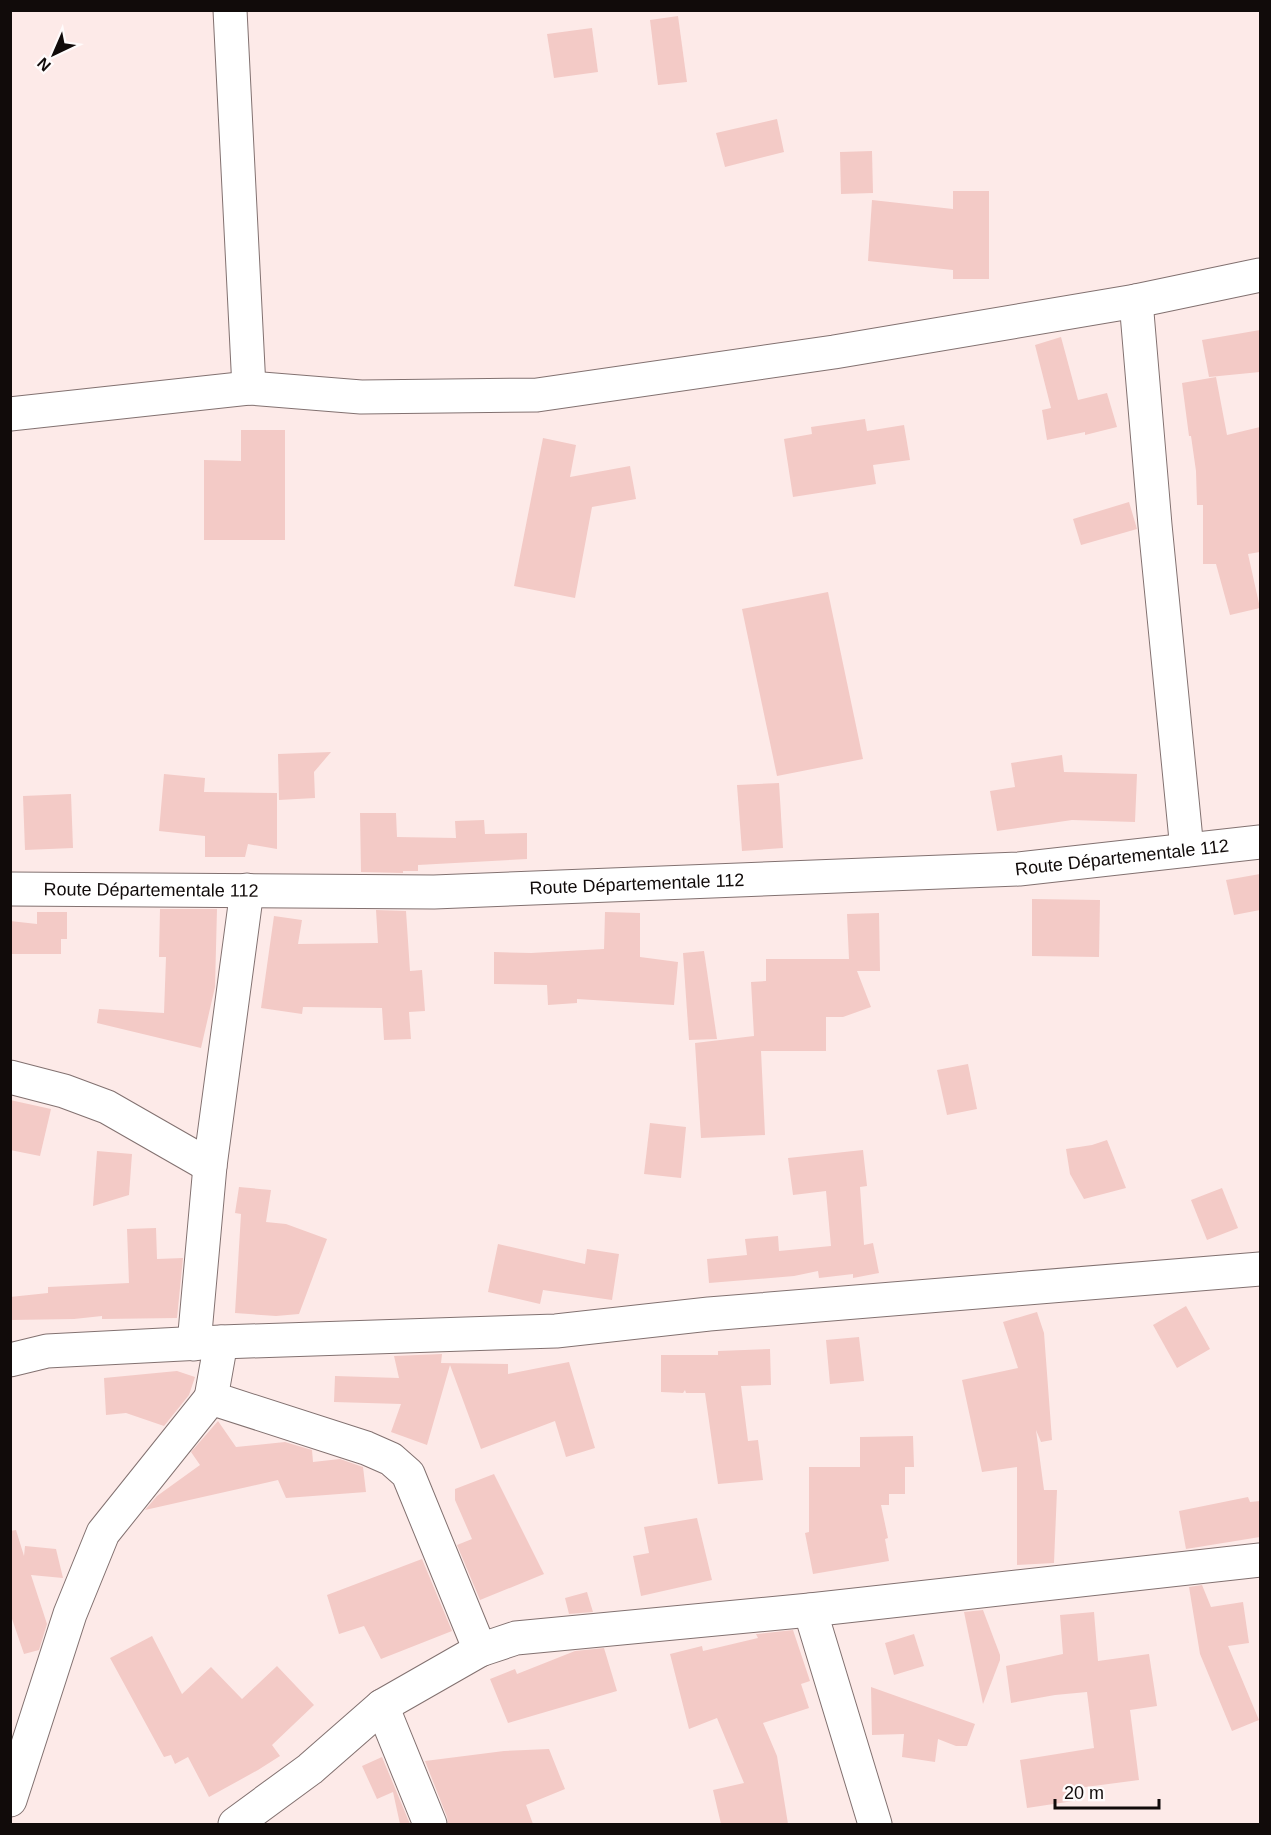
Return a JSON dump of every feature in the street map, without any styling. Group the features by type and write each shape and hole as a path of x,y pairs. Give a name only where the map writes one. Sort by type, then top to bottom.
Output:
{"street":[{"path":"230,10 249,388"},
{"path":"10,414 249,388 361,397 537,395 834,352 1136,301 1260,275"},
{"path":"1136,301 1156,537 1187,850"},
{"name":"Route Départementale 112","path":"10,890 434,892 1008,869 1260,842"},
{"path":"10,1800 66,1624 103,1533 211,1398 208,1343 210,1166 247,890"},
{"path":"10,1077 64,1091 107,1107 210,1166"},
{"path":"10,1360 47,1351 556,1331 720,1313 1260,1269"},
{"path":"211,1398 366,1448 392,1459 408,1474 480,1650"},
{"path":"235,1824 310,1769 382,1706 480,1650 516,1638 810,1610 1260,1560"},
{"path":"810,1610 875,1824"},
{"path":"382,1706 430,1824"}],"building":[{"path":"678,16 687,82 658,85 650,20"},
{"path":"592,28 598,72 554,78 547,34"},
{"path":"777,119 784,152 725,167 716,133"},
{"path":"872,151 873,193 841,194 840,152"},
{"path":"953,191 989,191 989,279 953,279 953,270 868,261 872,200 953,209"},
{"path":"1260,330 1260,372 1209,377 1202,340"},
{"path":"1061,337 1078,400 1107,393 1117,427 1085,435 1085,432 1047,440 1042,410 1051,408 1035,345"},
{"path":"1216,377 1227,435 1260,427 1260,552 1248,554 1260,608 1230,615 1216,564 1203,564 1203,505 1197,505 1196,471 1182,383"},
{"path":"865,419 867,431 904,425 910,460 873,465 876,484 793,497 784,439 812,434 811,427"},
{"path":"241,430 285,430 285,540 204,540 204,460 241,461"},
{"path":"543,438 576,445 570,477 630,466 636,499 592,507 575,598 514,586"},
{"path":"1129,502 1137,529 1081,545 1073,519"},
{"path":"828,592 863,759 777,776 742,609"},
{"path":"331,752 314,772 315,798 279,800 278,754"},
{"path":"1062,755 1064,772 1137,774 1135,822 1072,820 997,831 990,791 1015,787 1011,763"},
{"path":"164,774 205,778 204,792 277,793 277,849 248,844 245,857 205,857 205,836 159,831"},
{"path":"779,783 783,848 742,851 737,785"},
{"path":"71,794 73,848 25,850 23,796"},
{"path":"360,813 396,813 397,837 456,838 455,821 484,820 485,834 527,833 527,859 418,865 418,871 403,871 403,873 361,872"},
{"path":"1260,874 1260,910 1234,915 1226,880"},
{"path":"1032,899 1100,900 1099,957 1032,956"},
{"path":"160,909 217,909 215,987 201,1048 97,1023 99,1009 164,1013 166,957 159,957"},
{"path":"376,910 406,911 410,971 422,970 425,1011 409,1012 411,1039 384,1040 382,1008 303,1007 302,1014 261,1008 274,916 302,920 298,944 378,943"},
{"path":"37,912 67,912 67,939 61,939 61,954 10,954 10,921 37,924"},
{"path":"605,912 640,913 640,957 678,962 674,1005 577,999 577,1003 548,1005 547,985 494,984 494,952 531,953 604,949"},
{"path":"879,913 880,971 857,971 871,1007 843,1017 826,1017 826,1051 761,1051 765,1135 701,1138 695,1043 754,1036 751,982 766,981 766,959 849,959 847,914"},
{"path":"704,951 717,1039 689,1040 683,953"},
{"path":"968,1064 977,1109 947,1115 937,1070"},
{"path":"10,1100 51,1109 40,1156 10,1150"},
{"path":"650,1123 686,1127 681,1178 644,1174"},
{"path":"1107,1140 1126,1188 1084,1199 1070,1174 1066,1149"},
{"path":"863,1150 867,1186 860,1187 864,1245 873,1243 879,1273 853,1278 853,1274 819,1278 818,1271 794,1276 709,1283 707,1259 747,1255 745,1239 778,1236 779,1251 831,1246 826,1191 793,1195 788,1158"},
{"path":"97,1151 132,1154 129,1195 93,1206"},
{"path":"239,1187 271,1190 266,1222 286,1224 327,1239 299,1314 276,1316 235,1313 241,1214 235,1213"},
{"path":"1222,1188 1238,1228 1207,1240 1191,1200"},
{"path":"156,1228 157,1259 183,1258 177,1318 102,1319 102,1316 10,1320 10,1297 48,1293 48,1287 129,1283 127,1229"},
{"path":"498,1244 585,1264 587,1249 619,1254 612,1300 543,1290 540,1304 488,1292"},
{"path":"1186,1306 1210,1349 1177,1368 1153,1325"},
{"path":"1037,1312 1044,1333 1052,1440 1041,1442 1036,1430 1044,1490 1057,1490 1054,1563 1017,1565 1017,1467 982,1472 962,1380 1018,1368 1003,1322"},
{"path":"859,1337 864,1381 830,1384 826,1340"},
{"path":"770,1349 771,1385 741,1386 748,1441 758,1440 763,1480 718,1484 705,1393 686,1393 685,1390 683,1393 661,1392 661,1355 718,1355 718,1351"},
{"path":"442,1354 441,1363 508,1364 508,1374 569,1362 595,1448 566,1457 555,1421 481,1449 450,1365 427,1445 391,1432 401,1404 334,1402 335,1376 399,1378 394,1356"},
{"path":"177,1371 195,1377 189,1395 164,1426 126,1413 106,1415 104,1378"},
{"path":"218,1421 236,1447 285,1442 312,1450 313,1462 340,1459 363,1467 366,1492 286,1498 278,1480 145,1510 157,1496 200,1465 191,1452"},
{"path":"913,1436 914,1467 905,1467 905,1494 889,1494 889,1505 881,1505 888,1538 885,1539 889,1561 813,1574 805,1533 809,1532 809,1467 860,1467 860,1437"},
{"path":"494,1474 544,1574 480,1600 457,1545 472,1539 455,1500 455,1489"},
{"path":"1248,1497 1250,1502 1260,1501 1260,1537 1186,1549 1179,1511"},
{"path":"697,1518 712,1580 641,1596 633,1556 649,1553 644,1527"},
{"path":"16,1530 24,1556 25,1546 56,1549 63,1578 31,1575 47,1624 39,1650 24,1654 10,1613 10,1531"},
{"path":"422,1559 452,1631 381,1659 364,1626 339,1634 327,1595"},
{"path":"1202,1585 1211,1607 1243,1602 1249,1643 1228,1646 1259,1720 1232,1731 1200,1654 1189,1587"},
{"path":"587,1592 593,1612 569,1614 565,1598"},
{"path":"983,1610 1000,1660 983,1704 964,1612"},
{"path":"1094,1612 1098,1661 1149,1654 1157,1706 1130,1710 1139,1780 1078,1788 1080,1800 1027,1808 1020,1760 1094,1748 1087,1692 1011,1703 1006,1666 1063,1654 1060,1615"},
{"path":"793,1630 810,1681 801,1684 809,1708 763,1723 777,1756 788,1824 721,1824 713,1790 744,1783 717,1718 689,1729 670,1654 702,1646 703,1651 758,1638 756,1634"},
{"path":"914,1634 924,1666 894,1675 885,1643"},
{"path":"152,1636 182,1694 211,1667 242,1699 277,1666 314,1705 272,1745 280,1756 209,1797 188,1757 175,1764 171,1755 164,1757 110,1658"},
{"path":"604,1648 617,1691 508,1723 490,1679 515,1669 517,1674 575,1651"},
{"path":"871,1687 975,1724 967,1746 956,1746 938,1739 935,1762 902,1757 904,1734 872,1735"},
{"path":"549,1749 565,1789 526,1805 533,1824 448,1824 425,1761 504,1751"},
{"path":"382,1757 410,1824 400,1824 393,1792 377,1799 362,1766"}]}
